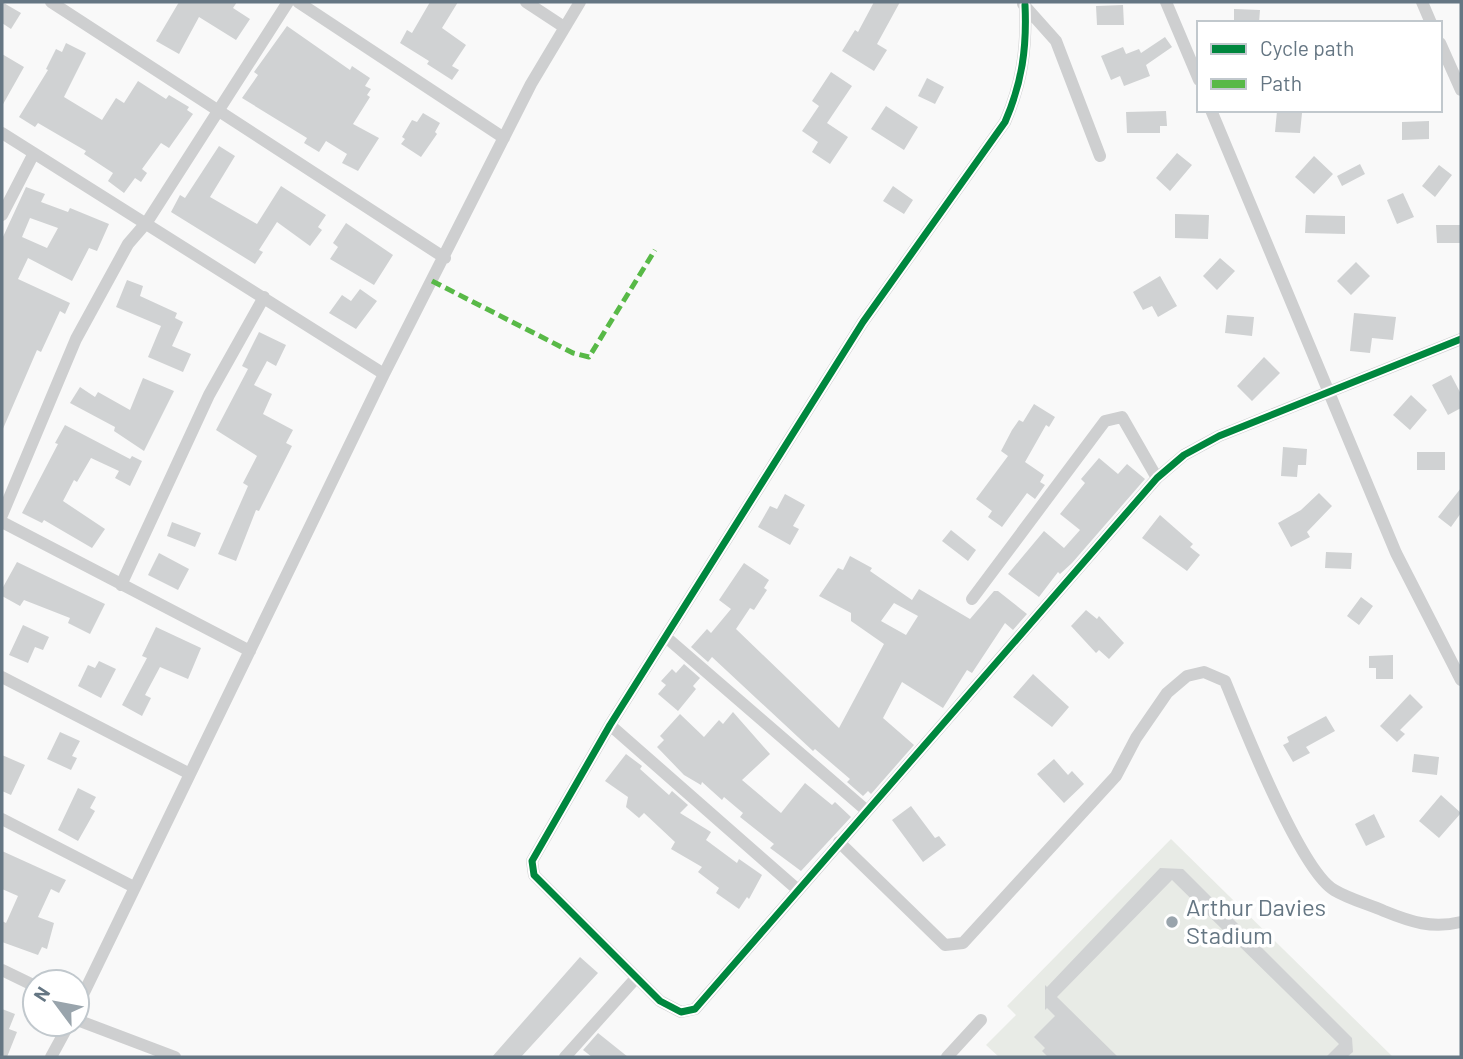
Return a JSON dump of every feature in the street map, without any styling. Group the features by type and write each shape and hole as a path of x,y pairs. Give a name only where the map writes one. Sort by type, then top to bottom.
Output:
{"street":[{"path":"51,2 444,258"},
{"path":"2,515 76,339 128,244 147,222 288,2"},
{"path":"298,2 504,138"},
{"path":"526,2 564,27"},
{"path":"91,977 384,374 504,138 580,2"},
{"path":"1166,2 1197,75"},
{"path":"1422,2 1430,21"},
{"path":"1026,3 1056,41 1100,156"},
{"path":"1026,3 1027,42 1023,72 1018,94 1005,122 982,159 881,293 780,451 539,844 532,868 534,875 636,978 672,1010 689,1012 1157,478 1200,444 1461,339"},
{"path":"1442,47 1461,90"},
{"path":"1212,112 1396,553 1461,680"},
{"path":"2,133 384,374"},
{"path":"2,215 34,153"},
{"path":"121,585 209,396 264,297"},
{"path":"972,598 1105,421 1122,417 1157,478"},
{"path":"2,522 250,651"},
{"path":"667,638 867,811"},
{"path":"839,842 945,945 963,943 1116,776 1136,738 1167,693 1187,677 1205,672 1225,681 1258,760 1293,832 1333,890 1410,922 1442,927 1461,922"},
{"path":"2,677 190,774"},
{"path":"610,725 798,890"},
{"path":"2,819 134,887"},
{"path":"2,970 21,979"},
{"path":"565,1057 636,978"},
{"path":"947,1057 981,1020"},
{"path":"91,1025 175,1057"},
{"path":"51,1057 61,1038"}],"shaded area":[{"name":"Arthur Davies Stadium","path":"1171,839 1393,1057 999,1057 986,1045 1016,1015 1007,1006"}],"building":[{"path":"2,2 21,13 11,29 2,23"},
{"path":"179,2 237,2 233,8 250,19 236,40 199,17 179,54 156,41"},
{"path":"430,2 458,2 442,28 466,45 452,66 459,70 452,80 427,64 429,61 400,43 407,30 412,33"},
{"path":"874,2 900,2 877,44 887,50 874,71 842,51 855,30 858,32"},
{"path":"1123,5 1124,25 1097,25 1096,6"},
{"path":"1234,9 1260,10 1259,21 1234,21"},
{"path":"287,26 350,70 352,66 370,78 365,86 371,89 367,95 370,97 353,124 379,138 358,171 342,163 347,154 326,141 319,152 304,143 307,138 242,98 258,75 254,72"},
{"path":"1165,37 1172,47 1146,65 1150,76 1124,86 1120,76 1111,80 1101,56 1123,47 1126,54 1139,49 1141,53"},
{"path":"66,43 86,53 64,97 102,120 116,98 124,103 138,81 166,99 169,95 189,107 187,110 193,114 169,148 161,143 142,169 147,173 141,182 135,178 124,193 108,181 113,173 84,154 86,151 38,123 35,127 19,117 48,70 46,69 56,49 62,52"},
{"path":"2,54 24,67 2,106"},
{"path":"831,72 852,86 827,123 848,137 830,164 812,152 818,142 802,131 819,106 812,101"},
{"path":"927,78 944,87 935,104 918,96"},
{"path":"886,106 918,127 904,150 871,129"},
{"path":"1166,111 1167,126 1160,126 1160,133 1127,133 1126,112"},
{"path":"1277,112 1302,113 1300,133 1275,132"},
{"path":"423,113 440,123 435,132 437,134 421,157 401,144 412,120 417,122"},
{"path":"1429,121 1429,139 1402,140 1402,122"},
{"path":"219,146 235,156 210,197 257,224 281,186 326,215 318,227 322,230 310,246 277,222 259,250 263,252 255,264 171,212 180,195 185,198"},
{"path":"1177,153 1192,165 1170,191 1156,178"},
{"path":"1314,156 1333,174 1314,194 1295,177"},
{"path":"1360,164 1365,174 1342,186 1337,176"},
{"path":"1439,165 1452,175 1435,197 1422,186"},
{"path":"893,186 913,200 904,214 883,201"},
{"path":"26,187 45,194 41,202 68,212 70,208 109,224 97,251 89,248 72,281 28,258 18,279 70,303 65,314 60,311 41,352 37,350 2,431 2,239","holes":["30,218 58,228 47,248 22,237"]},
{"path":"1403,193 1414,217 1397,224 1387,200"},
{"path":"1175,214 1209,215 1208,239 1175,238"},
{"path":"1306,215 1345,216 1345,234 1305,233"},
{"path":"346,223 393,255 374,285 330,259 338,247 333,243"},
{"path":"1436,225 1461,225 1461,243 1437,243"},
{"path":"1220,258 1235,271 1217,290 1203,276"},
{"path":"1356,262 1370,276 1351,295 1337,281"},
{"path":"1160,276 1177,306 1158,317 1152,306 1143,310 1133,292"},
{"path":"127,280 143,286 140,296 177,313 175,318 183,322 172,346 191,354 183,372 148,357 161,326 116,307"},
{"path":"360,289 377,301 356,329 329,313 342,295 351,301"},
{"path":"1354,313 1396,317 1393,340 1372,338 1370,353 1350,351"},
{"path":"1227,315 1254,317 1252,336 1225,333"},
{"path":"259,332 286,345 276,366 267,361 254,385 272,394 263,414 293,430 286,443 292,446 259,511 256,510 236,561 218,554 248,486 243,483 257,456 216,430 248,369 242,366"},
{"path":"1264,357 1280,373 1252,401 1237,386"},
{"path":"1451,375 1461,394 1461,408 1448,415 1432,385"},
{"path":"143,378 174,391 144,451 114,431 115,427 70,403 80,387 95,397 98,392 130,410"},
{"path":"1411,395 1427,410 1410,430 1393,415"},
{"path":"1034,404 1055,417 1049,427 1046,425 1025,462 1044,475 1040,482 1045,485 1035,499 1027,493 1002,527 988,517 992,511 976,499 1008,456 1001,451 1012,430 1019,420 1023,422"},
{"path":"65,425 130,459 132,456 142,461 130,486 115,478 119,471 91,458 77,482 74,480 63,501 105,529 92,548 44,520 42,523 22,513"},
{"path":"1283,447 1307,449 1306,465 1298,465 1297,477 1281,476"},
{"path":"1417,452 1445,452 1445,470 1417,470"},
{"path":"1099,458 1118,474 1127,464 1145,479 1072,563 1060,574 1058,572 1039,597 1008,574 1044,531 1064,548 1080,530 1060,514 1085,483 1081,479"},
{"path":"1461,488 1461,513 1451,527 1438,517"},
{"path":"1319,493 1332,506 1307,532 1310,537 1291,547 1278,523 1301,510"},
{"path":"785,494 805,505 793,526 799,529 790,545 758,527 770,506 777,509"},
{"path":"1160,515 1193,544 1190,547 1200,555 1187,571 1142,538"},
{"path":"172,522 201,533 195,547 167,536"},
{"path":"951,530 976,550 968,561 942,541"},
{"path":"1326,552 1352,553 1351,569 1325,568"},
{"path":"159,553 189,569 178,590 148,575"},
{"path":"850,556 872,568 870,571 912,600 919,589 970,619 994,591 998,591 1027,614 1013,630 1005,623 972,673 967,670 943,708 902,682 883,718 914,745 871,794 868,791 863,796 847,782 850,779 815,749 813,751 712,657 708,662 691,647 707,629 711,633 731,609 719,600 744,563 769,580 764,588 767,590 754,610 750,608 736,629 839,728 884,644 851,621 851,613 819,596 838,568 843,570","holes":["894,603 918,616 906,635 881,621"]},
{"path":"17,562 105,604 90,634 68,623 70,618 24,600 20,606 2,596 2,589"},
{"path":"1361,597 1373,606 1359,625 1347,616"},
{"path":"1086,610 1097,619 1099,616 1124,643 1109,659 1099,650 1096,653 1071,626"},
{"path":"23,625 49,637 43,650 35,647 28,663 9,655"},
{"path":"156,627 201,648 188,679 160,667 145,695 151,698 142,716 122,705 147,658 142,656"},
{"path":"1393,655 1393,679 1376,679 1376,668 1369,668 1369,656"},
{"path":"99,661 116,669 101,698 78,686 88,665 95,668"},
{"path":"684,664 700,678 693,686 696,689 678,711 658,694 666,685 661,681 672,669 676,673"},
{"path":"1033,674 1069,707 1052,727 1013,697"},
{"path":"1410,694 1423,707 1400,730 1405,734 1397,742 1380,726"},
{"path":"733,712 770,754 742,780 781,813 805,783 832,805 835,802 851,817 801,871 770,848 774,844 740,817 743,813 724,797 722,800 702,782 701,785 684,775 657,747 664,740 660,736 680,714 704,737 719,720 723,724"},
{"path":"1326,716 1335,731 1306,747 1310,753 1293,762 1283,745 1289,742 1287,737"},
{"path":"60,732 80,741 72,756 77,758 71,770 47,759"},
{"path":"626,754 642,766 640,769 669,795 672,791 688,805 680,813 711,832 706,840 737,863 739,859 762,875 749,899 747,897 739,909 716,893 719,888 698,872 702,867 671,849 675,842 644,813 639,818 626,807 628,797 605,781"},
{"path":"1414,754 1439,757 1437,775 1412,772"},
{"path":"2,755 25,765 11,795 2,791"},
{"path":"1054,759 1068,775 1072,771 1084,784 1064,803 1037,774"},
{"path":"78,788 96,797 90,808 95,811 78,841 58,830"},
{"path":"1441,795 1461,813 1439,838 1419,821"},
{"path":"911,806 935,838 939,836 946,845 923,862 892,820"},
{"path":"1374,814 1385,837 1366,846 1355,824"},
{"path":"2,851 66,880 59,893 51,889 38,917 54,923 47,949 42,947 38,955 2,942 2,921 6,923 18,896 2,889"},
{"path":"1160,868 1183,869 1352,1038 1353,1052 1347,1057 1326,1057 1339,1044 1172,880 1057,997 1118,1057 1048,1057 1042,1051 1045,1048 1034,1037 1055,1016 1047,1008 1045,1010 1045,985 1047,987"},
{"path":"580,957 598,973 521,1057 492,1057"},
{"path":"2,1009 15,1014 9,1029 17,1032 7,1057 2,1057"},
{"path":"598,1033 628,1057 592,1057 583,1050"}],"marked path":[{"path":"432,281 573,353 589,357 655,250"}],"cycle path":[{"path":"1025,5 1022,65 1016,93 1005,122 863,322 610,725 532,861 534,875 660,1001 681,1012 695,1009 1157,478 1184,455 1219,436 1461,339"}],"place":[{"name":"Arthur Davies Stadium","path":"1172,922"}]}
